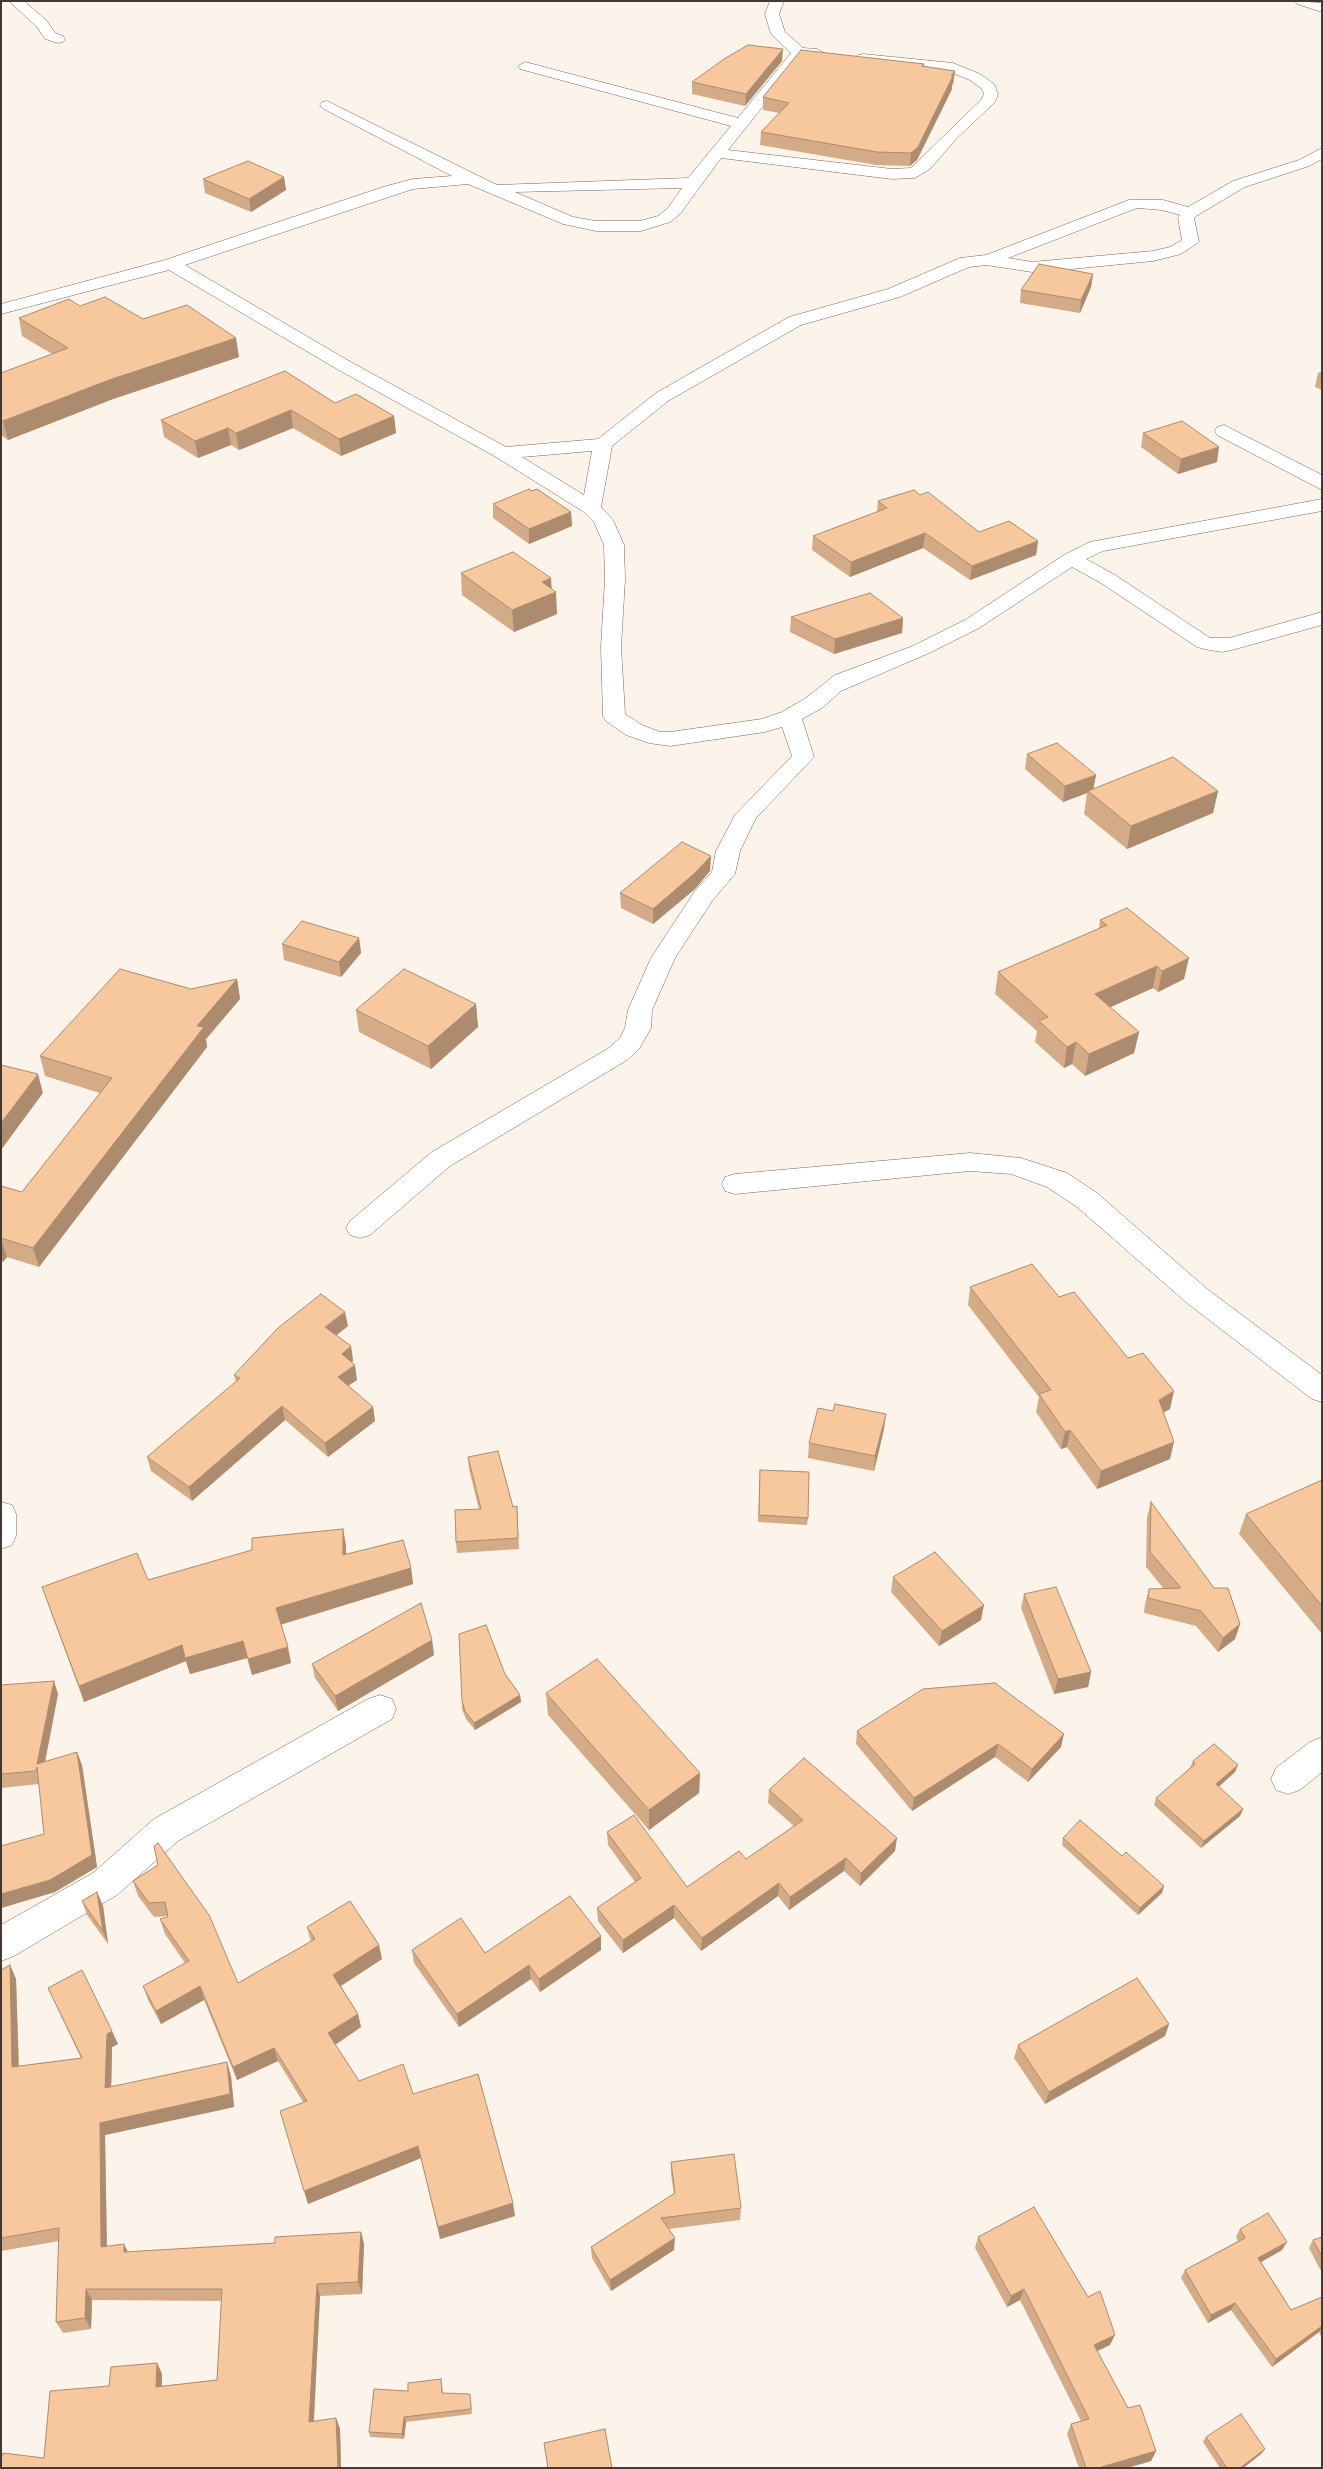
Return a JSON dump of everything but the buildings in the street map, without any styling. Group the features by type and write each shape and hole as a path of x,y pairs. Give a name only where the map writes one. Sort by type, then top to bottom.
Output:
{"street":[{"path":"16,1 42,24 50,36 58,39"},
{"path":"777,1 772,14 778,34 799,52 829,54"},
{"path":"1302,1 1322,8"},
{"path":"327,106 470,179 569,221 596,226 653,224 664,219 674,211 693,183 799,52"},
{"path":"718,153 892,174 916,173 925,166 952,135 988,102 991,94 989,87 974,77 948,66 847,56"},
{"path":"525,66 742,124"},
{"path":"503,453 603,444 662,397 795,321 894,293 966,262 986,260 1032,267 1154,256 1175,251 1190,242 1186,218 1190,213 1239,184 1265,174 1304,163 1322,153"},
{"path":"1,309 171,264 389,190 413,184 470,179"},
{"path":"492,188 693,183"},
{"path":"986,260 1135,203 1163,205 1190,213"},
{"path":"171,264 343,365 503,453 591,508 603,520 614,546 615,579 611,647 614,716 646,736 670,739 765,725 790,717 814,703 833,686 843,680 904,656 972,624 1070,559 1107,543 1191,530 1322,505"},
{"path":"1224,431 1322,484"},
{"path":"591,508 603,444"},
{"path":"1070,559 1108,579 1204,643 1222,646 1232,644 1322,618"},
{"path":"360,1228 441,1159 618,1054 630,1043 638,1028 640,1010 663,958 703,896 723,874 728,850 746,815 803,757 790,717"},
{"path":"735,1184 970,1162 1012,1165 1048,1177 1072,1188 1197,1296 1322,1391"},
{"path":"1,1514 1,1536"},
{"path":"1,1944 105,1884 166,1830 380,1708"},
{"path":"1288,1779 1322,1752"}]}
